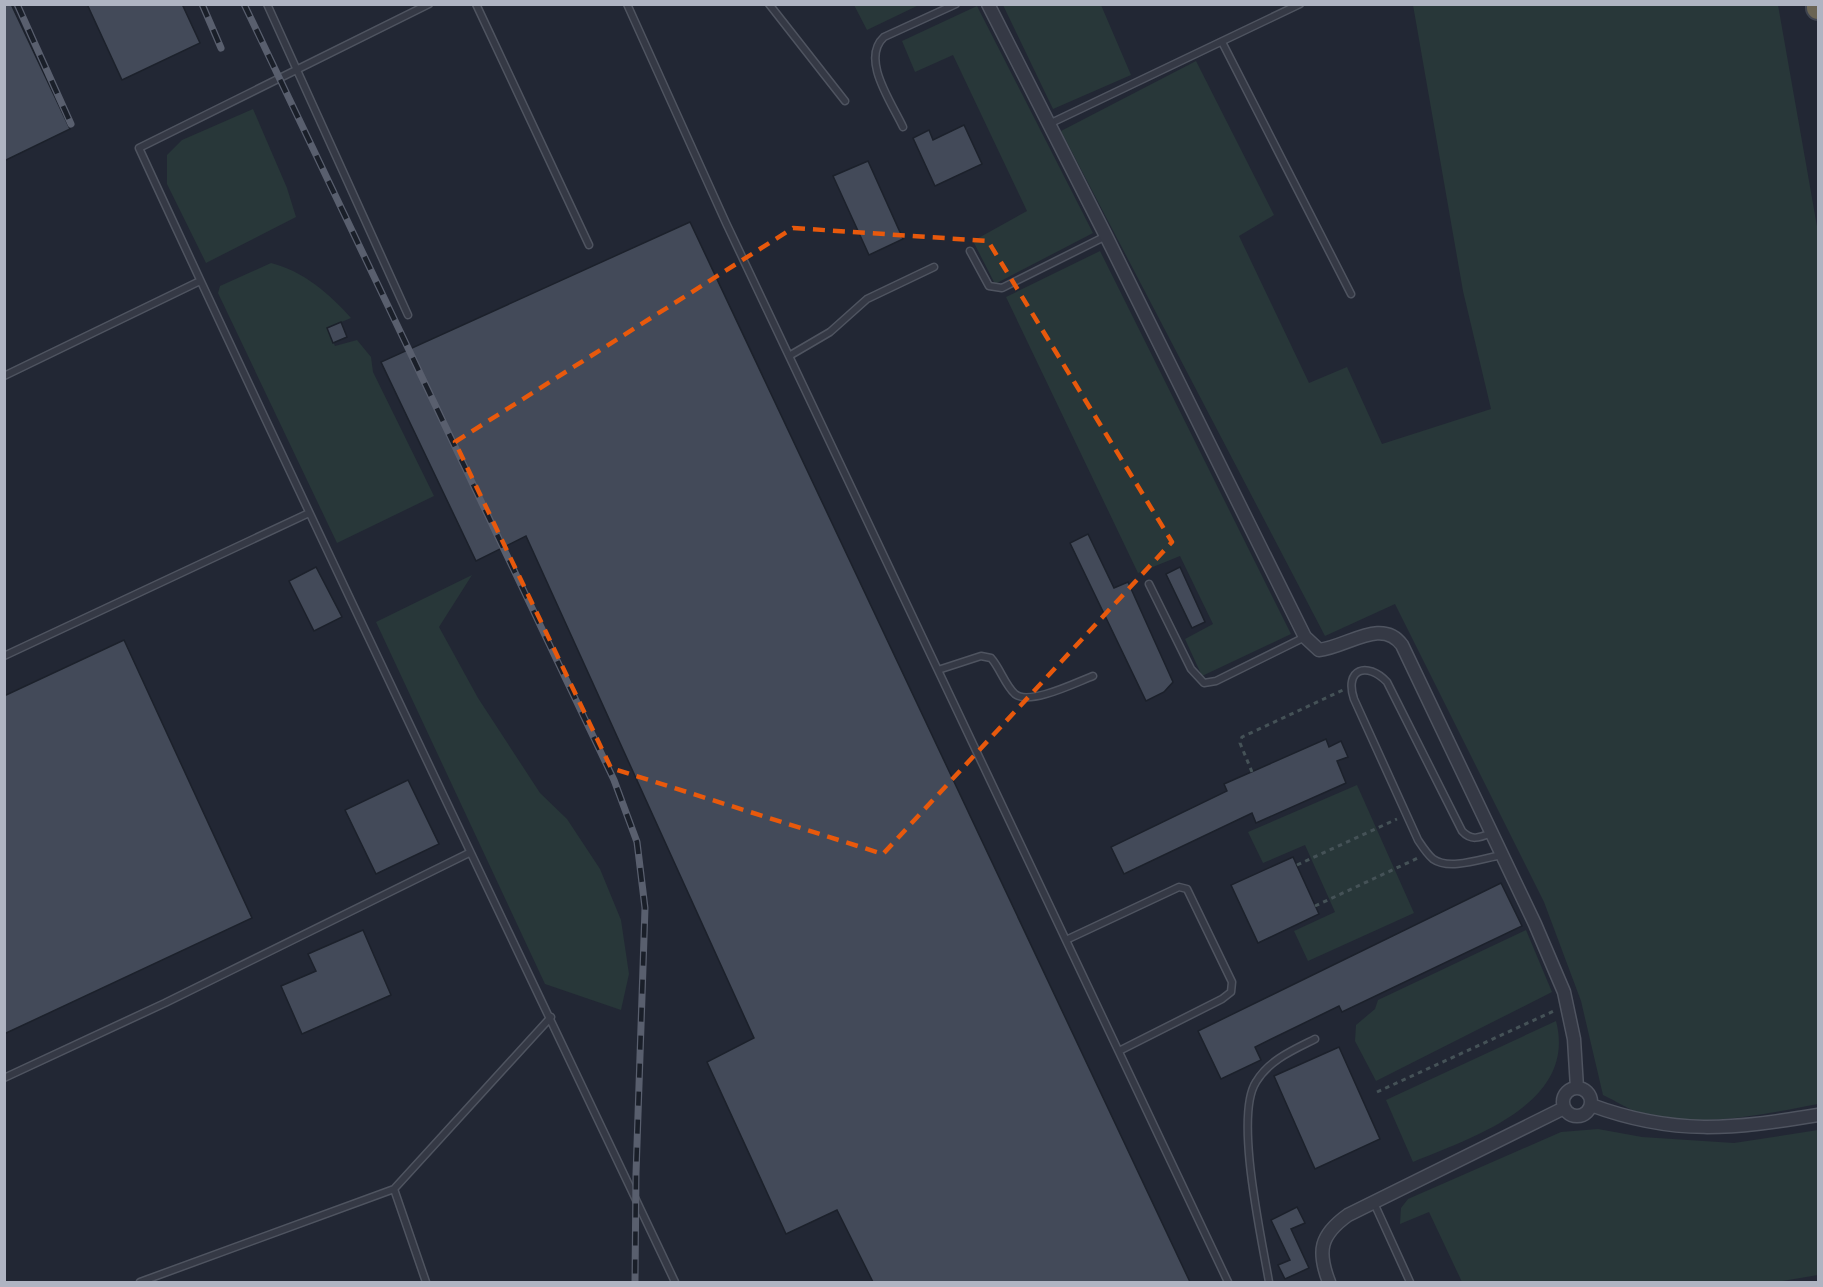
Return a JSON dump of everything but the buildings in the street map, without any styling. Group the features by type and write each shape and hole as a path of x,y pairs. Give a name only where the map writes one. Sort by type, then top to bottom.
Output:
{"street":[{"path":"988,4 1305,637 1319,650 1372,634 1388,632 1396,636 1535,924 1568,1005 1574,1039 1577,1088"},
{"path":"1577,1088 1588,1093 1591,1105 1588,1111 1578,1116 1567,1113 1563,1097 1566,1092 1577,1088"},
{"path":"1591,1105 1644,1123 1679,1127 1749,1126 1818,1116"},
{"path":"1329,1282 1322,1253 1324,1240 1334,1226 1374,1203 1564,1108"}],"lane":[{"path":"267,4 408,315"},
{"path":"429,4 139,148 469,853 551,1017 675,1282"},
{"path":"476,4 589,245"},
{"path":"627,4 789,356 1228,1282"},
{"path":"769,4 845,101"},
{"path":"903,127 876,67 874,54 878,42 884,37 956,4"},
{"path":"1049,124 1300,4"},
{"path":"1222,42 1351,294"},
{"path":"970,251 989,286 1002,288 1106,236"},
{"path":"789,356 830,332 867,299 934,267"},
{"path":"4,376 200,281"},
{"path":"4,656 309,513"},
{"path":"1149,584 1191,669 1204,683 1216,681 1305,637"},
{"path":"938,670 981,656 991,658 1014,693 1021,697 1038,697 1093,676"},
{"path":"1492,833 1477,838 1467,837 1462,831 1387,682 1378,673 1361,670 1353,676 1350,688 1406,814 1428,854 1434,860 1446,863 1502,855"},
{"path":"4,1077 165,1003 469,853"},
{"path":"1066,940 1179,887 1187,889 1232,982 1231,992 1222,999 1119,1052"},
{"path":"140,1282 394,1189 551,1017"},
{"path":"1269,1282 1250,1155 1250,1094 1261,1073 1270,1064 1315,1039"},
{"path":"394,1189 426,1282"},
{"path":"1374,1203 1410,1282"}],"path":[{"path":"1252,772 1240,743 1242,737 1350,688"},
{"path":"1297,865 1406,814"},
{"path":"1315,906 1428,854"},
{"path":"1377,1092 1568,1005"}],"highlighted area":[{"path":"793,228 988,241 1172,542 883,854 611,768 455,442"}],"shaded area":[{"path":"854,5 919,5 867,30"},
{"path":"1003,5 1101,5 1131,75 1053,109"},
{"path":"1413,5 1778,5 1818,232 1818,1104 1732,1118 1687,1120 1645,1115 1603,1095 1581,1001 1544,902 1395,604 1325,636 1061,131 1196,61 1274,215 1239,236 1309,383 1347,367 1382,444 1491,409 1463,291"},
{"path":"977,6 1093,233 995,284 973,241 1027,211 953,55 915,72 902,41"},
{"path":"253,109 287,188 296,217 206,263 167,184 167,155 182,140"},
{"path":"1100,251 1291,634 1202,676 1185,639 1213,624 1180,556 1138,573 1006,297"},
{"path":"271,263 315,284 351,318 327,328 335,346 357,340 371,357 373,372 434,496 337,543 218,293 220,286"},
{"path":"472,575 439,627 478,698 540,793 567,819 600,869 621,920 629,974 621,1010 545,984 376,622"},
{"path":"1357,785 1414,913 1308,961 1294,931 1335,912 1305,845 1263,863 1248,832"},
{"path":"1526,930 1552,992 1376,1081 1355,1041 1356,1025 1375,1009 1378,1000"},
{"path":"1556,1021 1559,1050 1551,1075 1536,1096 1514,1114 1490,1129 1413,1162 1386,1100"},
{"path":"1598,1129 1642,1137 1734,1143 1818,1130 1818,1275 1776,1282 1462,1282 1429,1212 1400,1224 1401,1208 1408,1199 1561,1132"}],"railway":[{"path":"17,4 71,124"},
{"path":"202,4 221,48"},
{"path":"244,4 614,780 637,842 645,908 636,1174 635,1282"}]}
